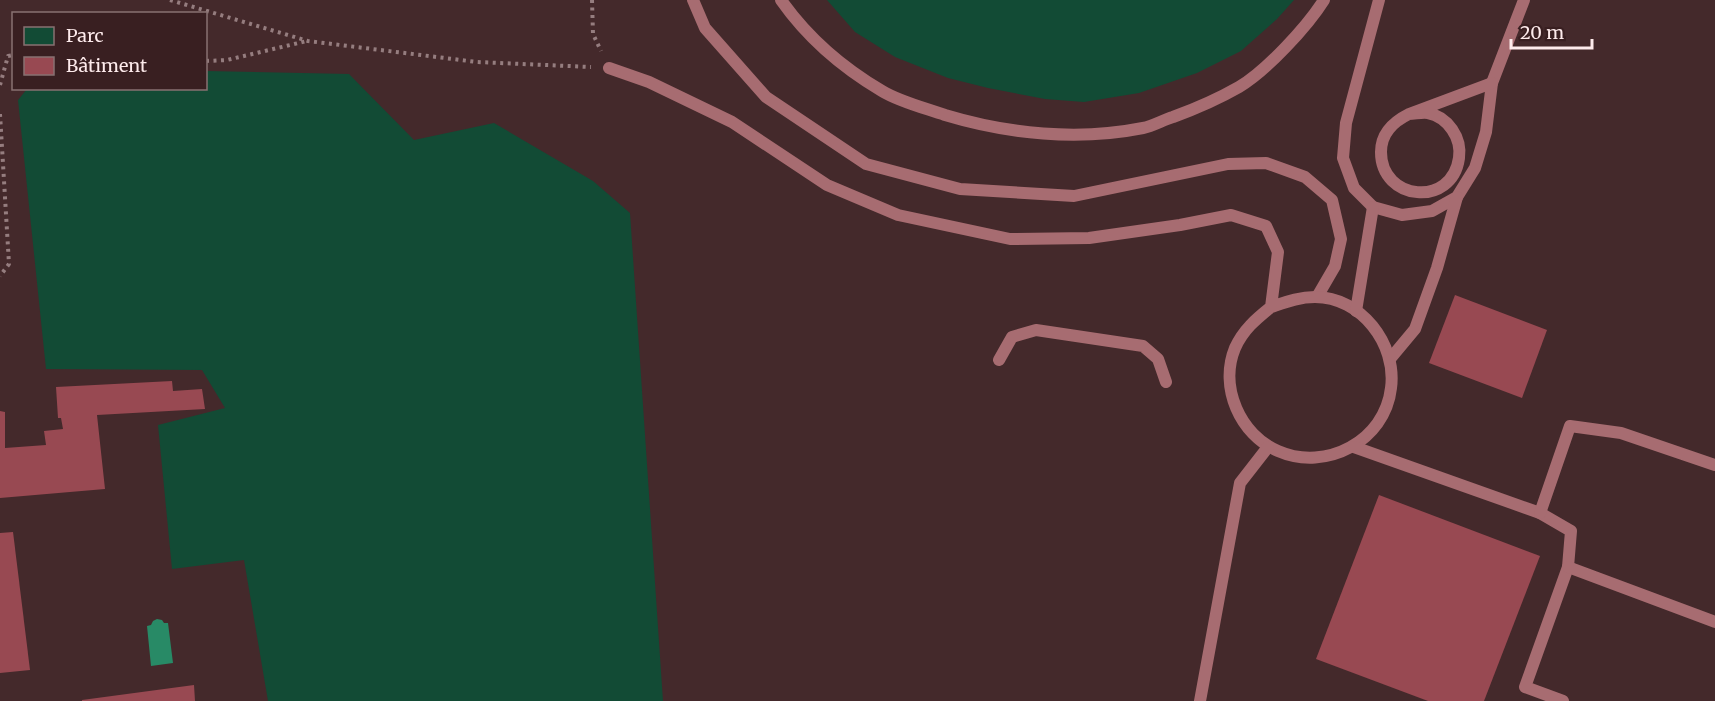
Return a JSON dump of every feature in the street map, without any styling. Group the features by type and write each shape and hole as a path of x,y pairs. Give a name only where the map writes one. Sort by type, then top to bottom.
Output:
{"lane":[{"path":"693,0 705,28 766,97 866,164 960,189 1074,196 1228,164 1266,163 1305,177 1332,200 1341,239 1335,266 1317,297"},
{"path":"782,0 799,24 838,60 883,92 976,124 1030,133 1080,135 1144,128 1189,111 1240,87 1280,54 1317,12 1324,0"},
{"path":"1379,0 1347,123 1343,158 1353,188 1373,207 1402,215 1432,211 1457,197"},
{"path":"1390,360 1415,329 1437,268 1457,197 1475,168 1483,141 1492,82 1524,0"},
{"path":"609,68 649,82 732,122 827,185 898,215 1010,239 1089,238 1231,215 1266,226 1278,252 1271,307"},
{"path":"1409,114 1426,113 1440,117 1457,137 1461,151 1458,166 1452,178 1440,188 1427,192 1406,190 1389,178 1381,163 1381,143 1387,130 1396,120 1409,114 1492,82"},
{"path":"1356,310 1373,207"},
{"path":"1317,297 1338,301 1356,310 1372,324 1383,341 1390,360 1392,387 1385,410 1372,431 1354,447 1334,456 1311,459 1289,456 1268,447 1247,428 1234,404 1230,376 1235,349 1249,325 1271,307 1293,299 1317,297"},
{"path":"999,360 1012,337 1036,330 1143,346 1158,359 1166,382"},
{"path":"1540,513 1570,426 1621,433 1715,465"},
{"path":"1200,701 1240,483 1268,447"},
{"path":"1354,447 1540,513 1571,531 1568,567 1525,687 1563,701"},
{"path":"1568,567 1715,622"}],"path":[{"path":"170,0 308,41 477,62 609,68 593,34 592,0"},
{"path":"207,61 228,60 308,41"},
{"path":"0,85 8,56 12,55"},
{"path":"0,114 9,264 0,276"}],"green space":[{"path":"827,0 1294,0 1277,19 1241,51 1197,73 1139,93 1084,102 1045,99 988,88 948,78 895,57 855,32"},
{"path":"207,71 349,74 414,140 494,123 593,181 630,213 663,701 268,701 244,560 172,569 158,425 225,408 202,370 46,369 18,100 26,90 207,90"}],"shaded area":[{"path":"157,619 168,623 173,663 151,666 147,626"}],"building":[{"path":"1455,295 1547,330 1522,398 1429,363"},
{"path":"172,381 173,391 202,389 205,409 97,415 105,489 0,498 0,411 5,412 5,448 46,445 44,431 63,429 61,418 58,418 56,387"},
{"path":"1379,495 1540,556 1484,701 1428,701 1316,659"},
{"path":"13,532 30,670 0,673 0,533"},
{"path":"194,685 195,701 82,701 82,700"}]}
